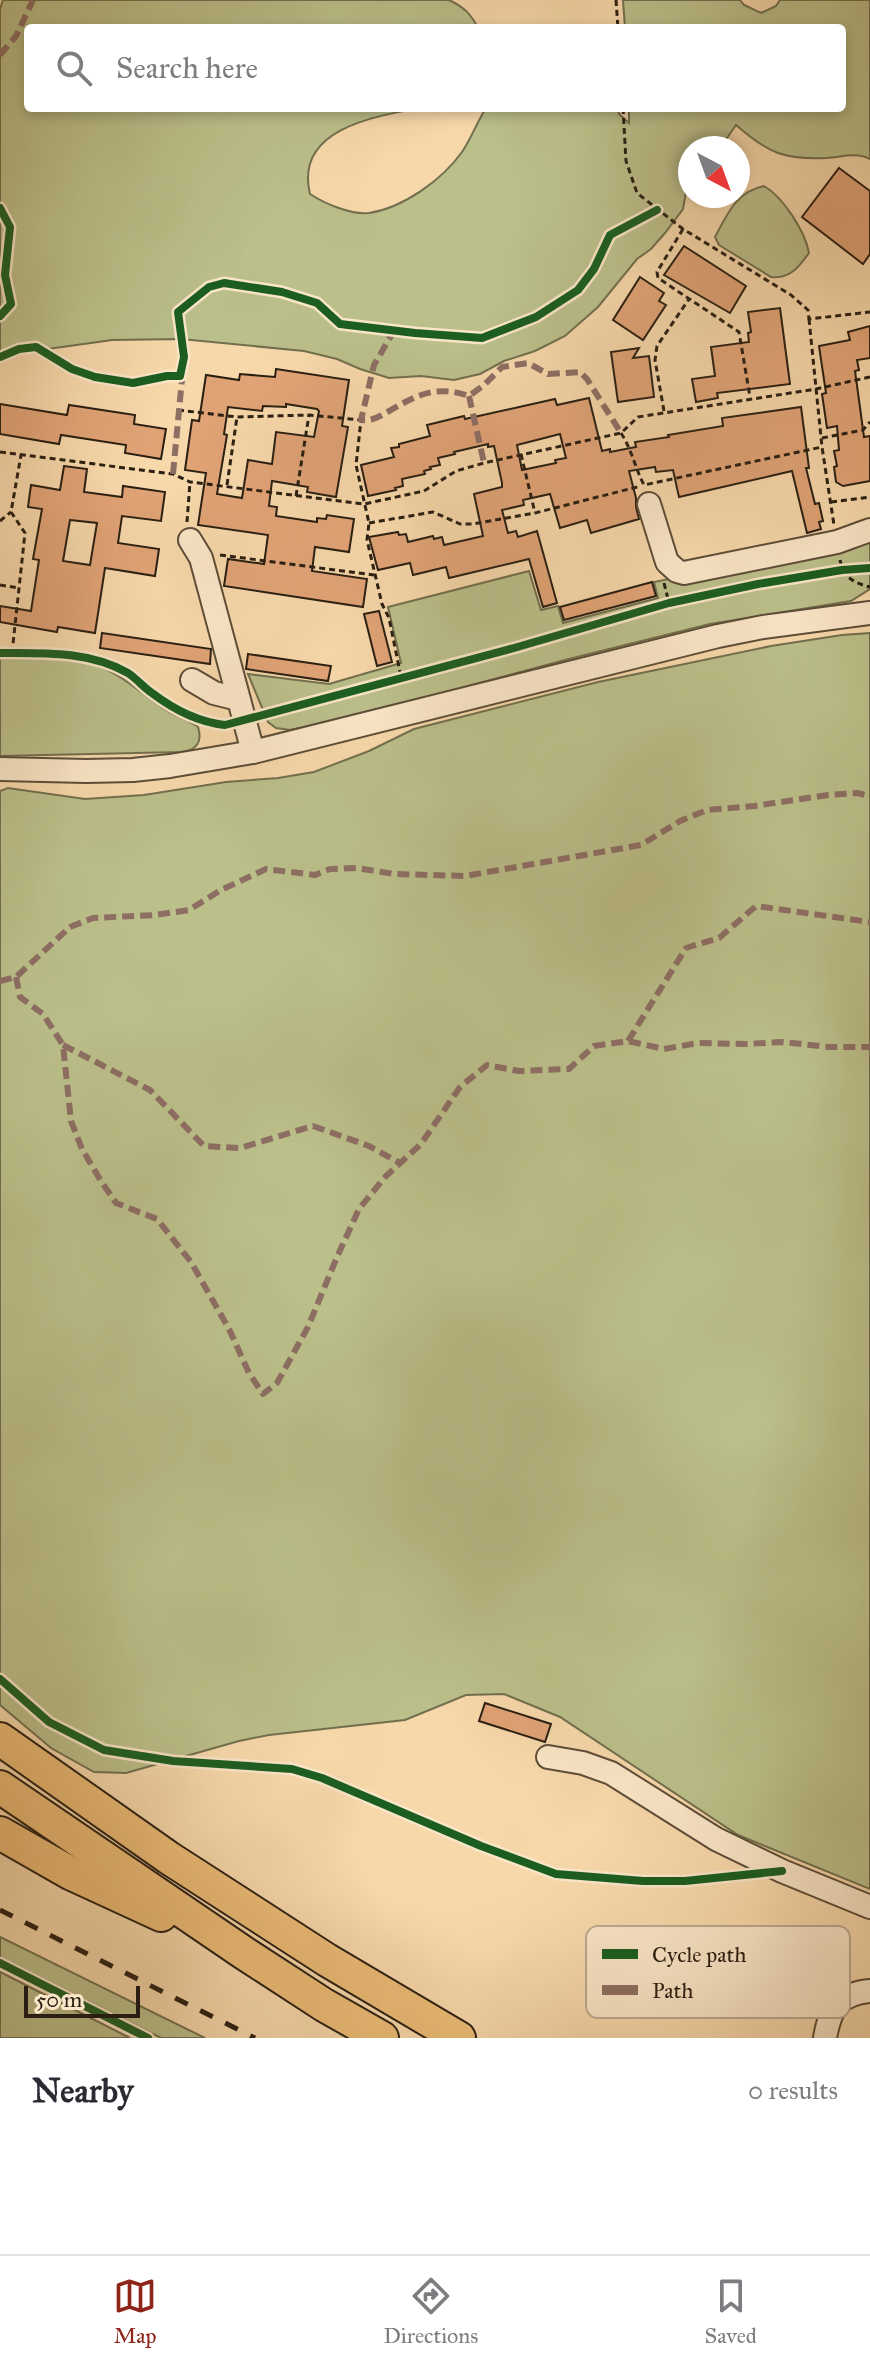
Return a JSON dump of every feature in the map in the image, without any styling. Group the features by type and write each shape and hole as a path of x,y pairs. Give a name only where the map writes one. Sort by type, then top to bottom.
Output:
{"highway":[{"path":"0,1739 169,1858 327,1960 459,2038"},
{"path":"0,1787 244,1953 382,2038"},
{"path":"0,1833 72,1874 244,1953"}],"street":[{"path":"647,494 667,562 684,573 837,542 870,530"},
{"path":"195,549 253,752"},
{"path":"0,769 133,770 253,752 718,636 870,613"},
{"path":"192,680 214,693 238,699"},
{"path":"548,1757 583,1763 611,1773 716,1839 782,1871 870,1907"},
{"path":"850,1996 870,1991"},
{"path":"825,2038 828,2018"}],"path":[{"path":"616,0 618,24"},
{"path":"623,112 626,161 637,193 683,229 791,295 808,310 822,447 842,570 851,580 870,587"},
{"path":"683,229 657,272 658,278 739,332 751,398"},
{"path":"664,411 655,360 657,346 689,299"},
{"path":"809,319 870,312"},
{"path":"0,452 173,474 190,482 364,504 424,491 456,471 621,433 638,417 816,389 870,377"},
{"path":"178,410 237,417 309,415 361,420 356,465 369,523 367,540 382,604 389,618 401,677"},
{"path":"296,496 309,415"},
{"path":"227,485 237,417"},
{"path":"822,438 863,430 870,422"},
{"path":"621,433 630,447 647,494"},
{"path":"369,523 433,512 460,524 473,524 647,494 822,447"},
{"path":"521,454 535,513"},
{"path":"0,521 11,512 21,455"},
{"path":"190,482 186,528 195,549 374,575"},
{"path":"831,502 870,497"},
{"path":"11,512 25,533 12,653"},
{"path":"0,585 19,588"}],"green space":[{"path":"3,0 449,0 459,5 476,24 24,24 24,112 402,112 361,122 326,140 314,154 308,172 310,194 339,208 369,213 408,199 444,173 462,152 484,112 619,112 629,123 629,112 846,112 846,24 625,24 623,0 740,0 761,13 776,6 780,0 870,0 870,159 854,155 827,158 788,156 768,148 736,125 728,136 678,136 678,208 683,208 665,233 637,259 598,307 565,336 480,374 454,380 421,376 389,378 304,351 181,339 112,340 12,354 0,350 0,9"},
{"path":"764,186 771,191 792,215 803,235 809,253 798,267 784,276 771,277 719,245 715,237 732,208 750,208 750,191"},
{"path":"870,538 870,589 851,601 710,624 344,719 290,730 276,728 268,722 248,674 329,684 401,663 388,607 529,571 541,610 558,606 563,623 658,598 654,582 669,579 681,584 821,554"},
{"path":"870,633 870,1889 738,1835 560,1717 504,1694 466,1695 405,1720 239,1741 126,1773 94,1772 51,1748 0,1705 0,791 8,788 85,799 144,795 314,772 369,751 414,729 598,682 771,646"},
{"path":"0,658 71,660 103,668 198,727 199,741 191,750 181,752 0,756"},
{"path":"0,1937 205,2038 161,2038 0,1957"},
{"path":"0,1972 14,1979 130,2038 0,2038"}],"building":[{"path":"839,168 870,191 870,254 863,264 802,217"},
{"path":"684,246 746,286 730,313 664,275"},
{"path":"640,277 664,293 659,301 666,305 643,340 613,320"},
{"path":"780,308 790,384 717,393 718,398 696,402 692,379 715,376 711,347 749,342 748,312"},
{"path":"870,326 870,358 857,360 859,370 855,371 864,437 870,436 870,481 843,486 836,482 834,451 839,450 837,426 827,428 822,394 826,393 819,346 850,340 848,332"},
{"path":"639,348 633,358 649,356 654,397 618,402 611,352"},
{"path":"276,369 349,380 342,426 348,427 336,497 307,492 308,487 272,481 269,506 277,507 276,516 317,522 317,518 326,519 327,515 354,519 349,552 315,547 312,571 367,579 363,607 224,586 228,559 264,564 268,535 198,525 206,473 185,470 192,420 199,421 206,375 239,380 240,374 275,377","holes":["286,404 317,409 314,437 276,432 272,464 248,460 242,498 217,494 227,435 224,434 228,407 262,411 263,406 286,407"]},
{"path":"589,398 602,451 610,449 610,452 636,447 635,442 723,426 722,418 801,407 809,468 806,468 815,504 819,503 823,521 819,522 821,529 807,533 792,471 679,497 673,470 656,472 655,467 629,471 639,519 591,533 587,520 560,528 550,494 523,500 524,505 502,510 508,533 516,531 518,537 537,531 557,603 543,607 529,559 449,578 446,567 413,575 410,563 378,570 369,537 398,532 399,535 406,534 408,542 442,537 444,545 483,536 474,494 502,487 502,483 494,446 488,447 488,444 438,458 440,465 430,467 424,471 425,474 402,479 403,486 396,490 368,496 361,465 394,457 391,448 430,436 427,425 555,399 557,405","holes":["560,434 566,458 522,470 517,445"]},
{"path":"0,404 67,415 69,405 135,415 134,424 166,429 161,459 125,453 126,445 61,435 59,444 0,434"},
{"path":"64,466 87,469 84,492 122,497 123,486 165,492 161,521 122,516 118,543 159,549 155,576 105,568 95,633 58,627 57,632 0,622 0,606 31,611 39,560 33,559 42,509 28,507 31,485 60,490","holes":["70,520 97,523 90,565 63,561"]},
{"path":"652,582 656,596 564,620 560,607"},
{"path":"379,611 392,662 377,666 364,614"},
{"path":"102,633 211,649 210,664 100,648"},
{"path":"248,654 331,666 328,681 246,669"},
{"path":"485,1703 551,1724 545,1742 479,1721"}],"railway":[{"path":"0,1910 255,2038"}],"marked path":[{"path":"0,55 16,36 33,0"},
{"path":"395,329 374,365 361,420 377,418 428,393 448,391 469,396 502,367 528,363 548,374 580,372 621,433"},
{"path":"173,474 180,376"},
{"path":"469,396 484,463"},
{"path":"0,981 16,977 70,927 93,918 189,910 221,890 266,869 315,875 330,869 357,868 394,874 465,876 641,845 680,821 707,810 828,795 857,793 870,796"},
{"path":"628,1041 686,948 719,938 756,906 870,922"},
{"path":"16,977 20,997 43,1014 63,1045 71,1121 82,1149 116,1203 157,1219 191,1262 263,1394 277,1383 308,1327 359,1209 386,1176 421,1144 460,1087 487,1065 519,1071 569,1069 594,1046 628,1041 664,1049 698,1043 782,1042 870,1047"},
{"path":"63,1045 150,1090 204,1146 240,1148 313,1126 369,1146 400,1163"}],"cycle path":[{"path":"0,208 10,227 5,275 11,304 0,316"},
{"path":"0,357 19,349 36,347 72,369 95,377 133,383 180,376 184,357 178,312 209,287 224,283 282,292 317,303 340,324 482,338 536,317 578,290 594,269 610,235 657,210"},
{"path":"0,653 66,655 98,661 128,673 177,709 196,718 225,725 669,603 758,584 870,568"},
{"path":"0,1679 49,1722 104,1750 173,1761 292,1769 322,1778 481,1846 556,1874 685,1881 782,1871"},
{"path":"0,1963 148,2038"}]}
